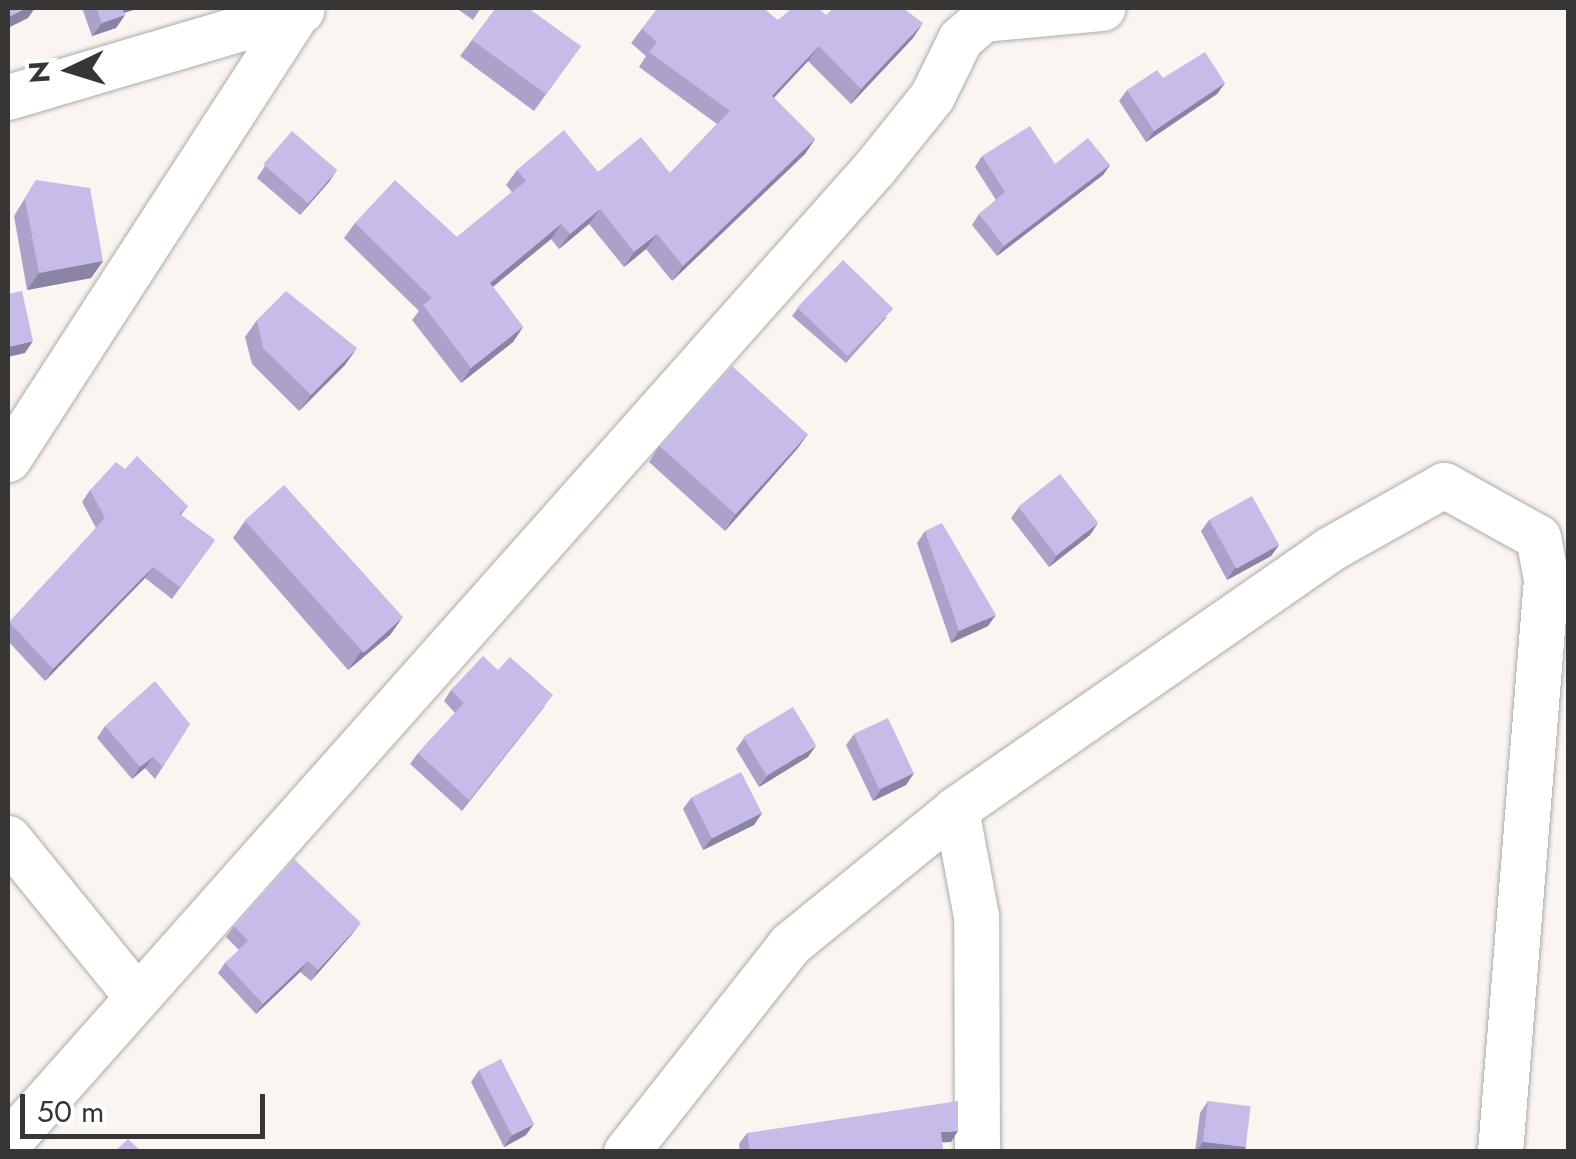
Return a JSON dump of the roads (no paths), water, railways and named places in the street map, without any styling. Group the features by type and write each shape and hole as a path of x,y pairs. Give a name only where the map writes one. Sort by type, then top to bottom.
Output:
{"street":[{"path":"8,1144 875,167 972,14 1102,8"},
{"path":"8,96 298,13"},
{"path":"8,459 298,13"},
{"path":"626,1152 790,944 956,808 1328,550 1444,484 1538,537 1546,578 1536,760 1500,1152"},
{"path":"956,808 976,916 977,1152"},
{"path":"8,838 137,996"}]}
